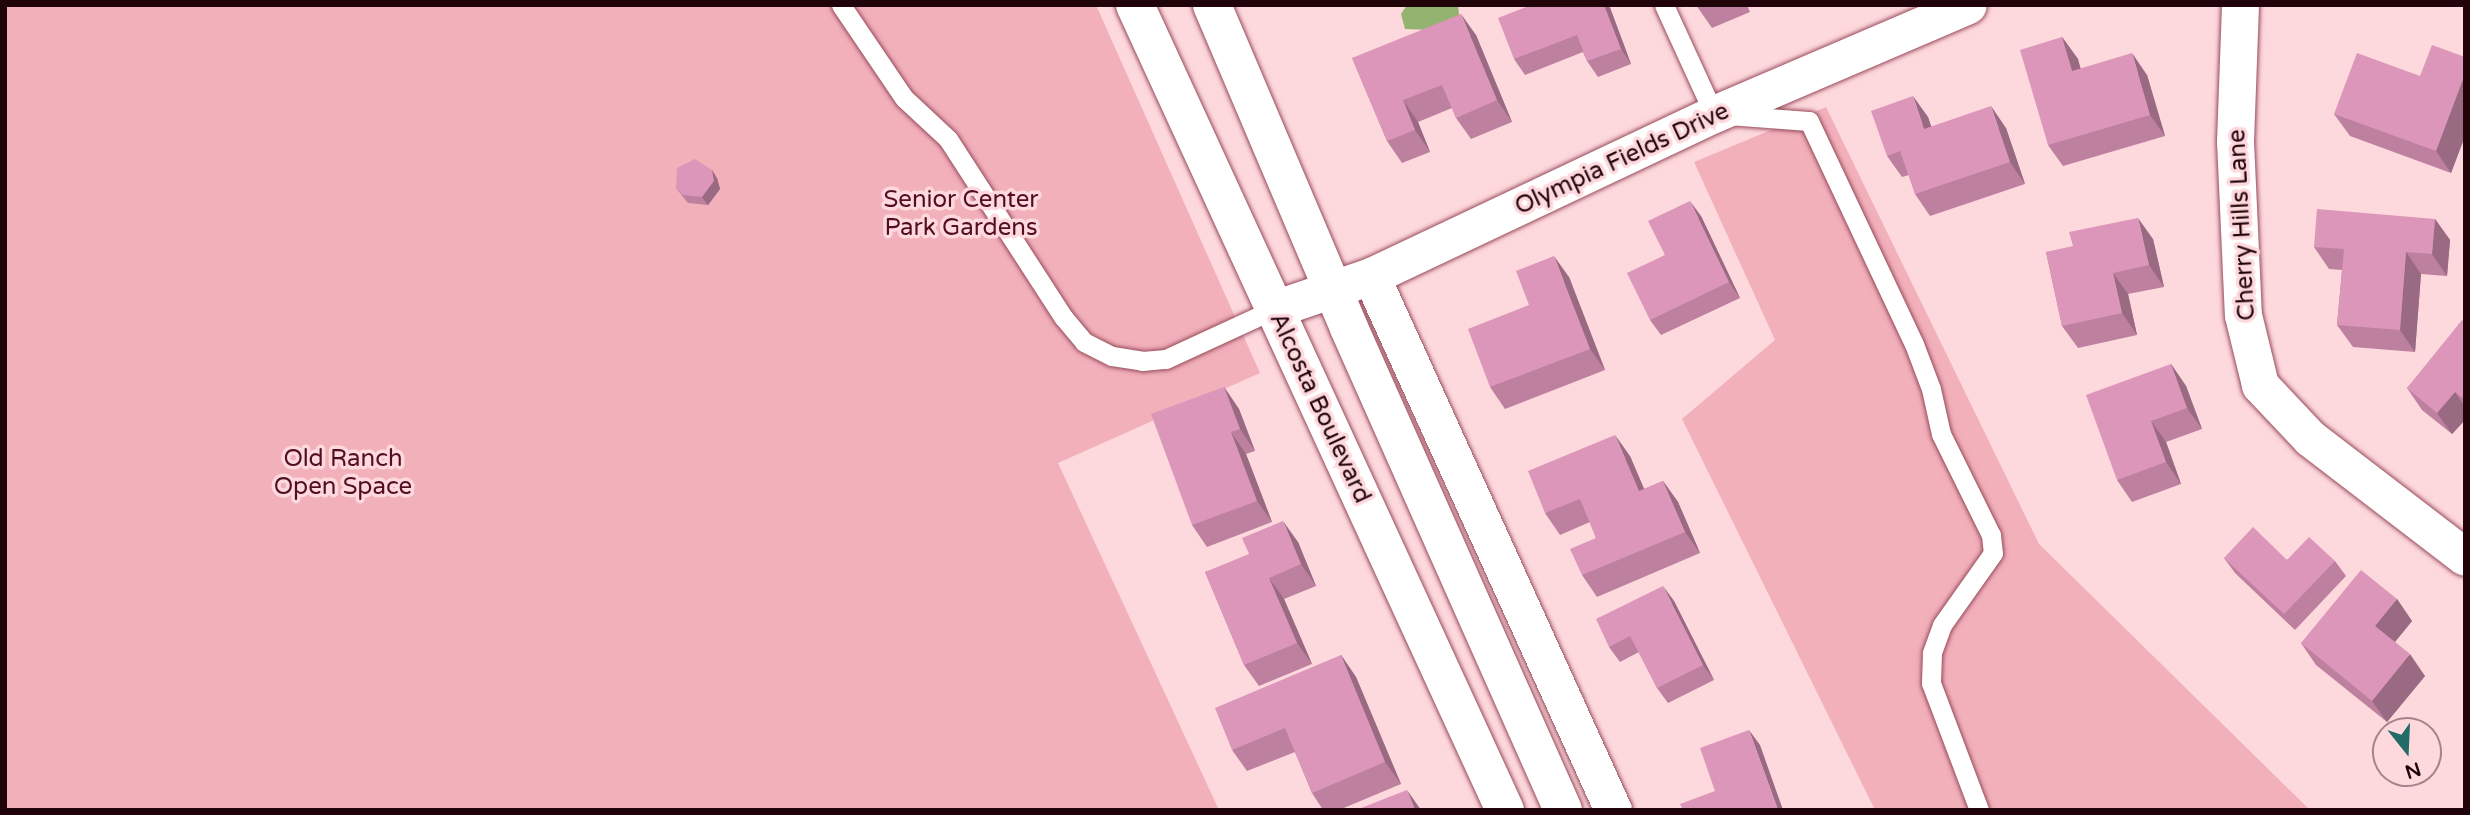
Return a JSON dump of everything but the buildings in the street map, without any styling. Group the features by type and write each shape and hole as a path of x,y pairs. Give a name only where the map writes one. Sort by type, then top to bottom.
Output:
{"main road":[{"name":"Alcosta Boulevard","path":"1135,5 1505,810"},
{"path":"1212,5 1333,289 1563,810"}],"street":[{"name":"Olympia Fields Drive","path":"1274,310 1370,276 1714,114 1968,5"},
{"name":"Cherry Hills Lane","path":"2240,5 2235,141 2243,315 2260,385 2311,438 2465,556"},
{"path":"1370,276 1613,810"}],"lane":[{"path":"841,5 904,99 948,139 1064,318 1084,342 1112,356 1142,361 1166,359 1274,310"},
{"path":"1664,5 1714,114 1809,121 1914,344 1941,434 1990,535 1993,553 1942,625 1932,653 1931,682 1979,810"}],"green space":[{"name":"Old Ranch Open Space","path":"5,5 1096,5 1260,373 1058,463 1219,810 5,810"},
{"path":"1826,107 2039,544 2310,810 1875,810 1682,419 1775,340 1694,162"}],"shaded area":[{"path":"1407,5 1458,5 1460,23 1434,30 1405,29 1401,14"}],"park label":[{"name":"Senior Center Park Gardens","path":"961,214"}]}
